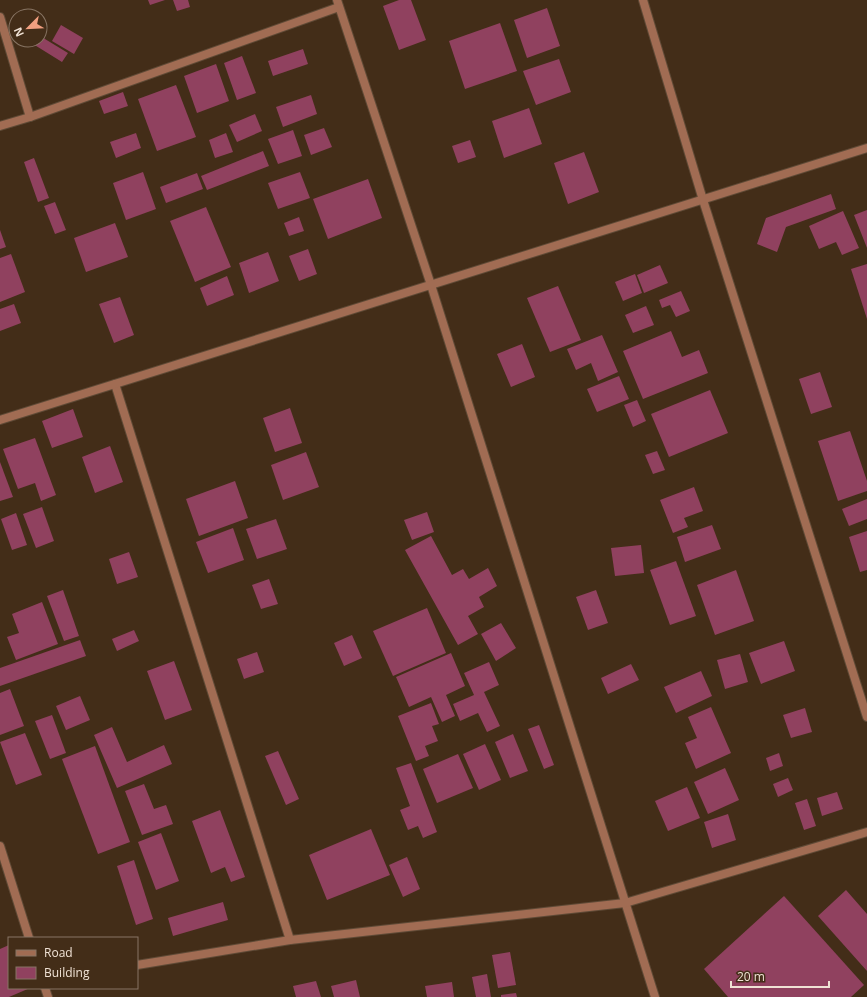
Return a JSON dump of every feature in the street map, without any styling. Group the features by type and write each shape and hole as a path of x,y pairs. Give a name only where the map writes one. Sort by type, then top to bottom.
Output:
{"street":[{"path":"643,0 703,200 867,717"},
{"path":"0,126 30,117 338,4 431,285 655,997"},
{"path":"0,17 30,117"},
{"path":"0,420 867,148"},
{"path":"115,384 290,940"},
{"path":"138,965 290,940 625,903 867,832"},
{"path":"0,846 29,937"}],"building":[{"path":"148,0 165,0 150,5"},
{"path":"173,0 188,0 190,7 177,11"},
{"path":"399,0 411,0 426,40 399,50 383,6"},
{"path":"547,8 560,46 527,58 514,20"},
{"path":"500,23 517,71 465,89 449,41"},
{"path":"61,25 83,38 74,54 52,41"},
{"path":"48,41 68,53 62,62 39,48 48,48"},
{"path":"303,49 308,64 273,76 268,61"},
{"path":"242,56 256,93 237,100 224,63"},
{"path":"559,59 571,92 536,105 523,71"},
{"path":"216,64 229,101 197,113 184,76"},
{"path":"176,85 196,137 157,151 138,99"},
{"path":"123,92 128,106 104,114 99,101"},
{"path":"311,95 317,114 283,127 276,107"},
{"path":"529,108 542,144 504,158 492,121"},
{"path":"255,114 262,131 237,142 229,125"},
{"path":"324,128 332,147 311,155 304,135"},
{"path":"293,130 302,156 278,164 268,139"},
{"path":"136,133 141,148 116,158 110,142"},
{"path":"226,133 233,152 215,158 209,140"},
{"path":"470,140 476,157 458,163 452,146"},
{"path":"263,151 269,166 207,190 201,176"},
{"path":"584,152 599,192 568,204 554,163"},
{"path":"34,158 49,198 38,202 24,162"},
{"path":"143,172 156,209 126,220 113,183"},
{"path":"300,172 310,198 278,209 268,183"},
{"path":"197,173 203,189 166,203 160,187"},
{"path":"368,179 382,218 328,239 313,199"},
{"path":"831,194 836,209 786,227 777,252 757,244 766,218"},
{"path":"55,202 66,230 55,234 44,206"},
{"path":"206,207 231,267 195,282 170,221"},
{"path":"867,210 867,248 854,215"},
{"path":"843,211 859,248 842,255 836,242 819,249 809,226"},
{"path":"299,217 304,231 289,236 284,223"},
{"path":"115,223 128,257 86,272 74,238"},
{"path":"0,230 6,247 0,249"},
{"path":"308,249 317,274 299,281 289,256"},
{"path":"268,252 279,281 249,293 239,263"},
{"path":"11,254 25,292 0,302 0,258"},
{"path":"867,264 867,319 851,269"},
{"path":"660,265 668,283 644,293 637,275"},
{"path":"635,274 642,293 623,301 615,282"},
{"path":"227,276 234,295 207,306 200,288"},
{"path":"558,286 581,340 550,352 527,298"},
{"path":"681,291 690,311 676,317 670,305 662,308 659,300"},
{"path":"120,297 134,335 114,343 99,304"},
{"path":"14,304 21,323 0,331 0,309"},
{"path":"646,306 654,325 633,333 625,315"},
{"path":"671,331 682,357 699,350 708,373 643,399 623,351"},
{"path":"602,335 618,372 598,381 591,363 576,370 567,349"},
{"path":"522,344 535,377 511,387 497,354"},
{"path":"820,372 832,407 811,414 799,379"},
{"path":"619,376 629,399 597,412 587,389"},
{"path":"710,390 728,433 669,457 651,414"},
{"path":"637,400 646,421 633,427 624,405"},
{"path":"290,408 302,443 275,452 263,418"},
{"path":"73,409 83,437 52,448 42,421"},
{"path":"850,431 867,481 867,491 838,501 818,441"},
{"path":"35,438 56,495 41,501 35,483 18,489 3,449"},
{"path":"110,446 123,482 95,493 82,457"},
{"path":"657,451 665,470 653,474 645,455"},
{"path":"306,452 319,487 283,500 271,465"},
{"path":"0,462 13,497 0,501"},
{"path":"235,481 248,518 199,536 186,499"},
{"path":"694,487 703,511 684,518 688,527 673,533 660,500"},
{"path":"867,499 867,519 849,526 842,509"},
{"path":"42,507 54,541 36,548 23,514"},
{"path":"427,512 434,532 412,540 404,520"},
{"path":"16,513 27,545 12,550 1,519"},
{"path":"276,519 287,549 257,559 246,529"},
{"path":"712,525 721,549 685,562 677,537"},
{"path":"233,528 244,560 208,573 196,542"},
{"path":"867,531 867,570 860,572 849,537"},
{"path":"431,536 452,575 463,569 469,579 488,568 497,586 479,597 484,607 468,616 478,634 458,645 405,550"},
{"path":"641,545 644,573 615,576 611,548"},
{"path":"129,552 138,577 117,584 109,559"},
{"path":"676,561 696,616 670,625 650,570"},
{"path":"736,570 754,621 715,635 697,585"},
{"path":"269,579 278,604 261,609 252,585"},
{"path":"63,590 79,636 64,641 47,596"},
{"path":"596,590 608,623 588,630 576,597"},
{"path":"42,602 58,644 16,660 7,637 19,633 12,614"},
{"path":"427,608 446,653 393,676 373,631"},
{"path":"501,623 516,648 496,661 481,634"},
{"path":"134,630 139,641 117,651 112,639"},
{"path":"352,635 362,658 344,666 334,643"},
{"path":"80,640 86,656 0,686 0,668"},
{"path":"784,641 795,671 761,684 749,653"},
{"path":"257,652 264,672 244,679 237,659"},
{"path":"451,653 465,686 446,695 455,716 442,722 431,697 409,707 396,677"},
{"path":"740,654 748,682 725,689 717,660"},
{"path":"174,661 192,710 165,720 147,671"},
{"path":"489,662 499,685 484,692 500,726 487,732 478,713 460,721 453,704 474,695 464,673"},
{"path":"631,664 639,680 608,694 601,678"},
{"path":"701,671 712,696 676,713 664,687"},
{"path":"10,689 24,726 0,735 0,693"},
{"path":"80,696 90,720 66,730 56,706"},
{"path":"431,703 439,724 432,726 438,741 425,746 429,756 416,761 398,716"},
{"path":"711,707 731,753 696,769 685,743 697,738 688,717"},
{"path":"805,708 812,732 791,738 783,715"},
{"path":"52,715 66,753 50,759 35,721"},
{"path":"539,725 554,765 544,769 528,729"},
{"path":"112,727 127,762 164,745 172,764 117,788 94,735"},
{"path":"25,733 42,775 16,785 0,742"},
{"path":"513,734 528,771 510,778 495,742"},
{"path":"485,744 501,780 479,790 463,754"},
{"path":"95,746 130,842 98,854 62,759"},
{"path":"278,751 299,799 286,805 265,756"},
{"path":"779,753 783,766 770,771 766,758"},
{"path":"458,754 473,788 437,803 423,769"},
{"path":"411,763 437,832 423,838 418,826 408,830 400,810 410,806 396,768"},
{"path":"725,768 739,800 708,814 694,782"},
{"path":"788,778 793,790 778,797 773,784"},
{"path":"144,784 154,809 166,805 173,824 142,835 125,791"},
{"path":"687,787 700,818 668,831 655,801"},
{"path":"837,792 843,809 822,816 817,798"},
{"path":"807,799 816,826 804,830 795,803"},
{"path":"220,810 245,877 231,882 225,867 211,873 192,821"},
{"path":"728,814 736,840 712,848 704,822"},
{"path":"371,829 390,875 327,900 309,855"},
{"path":"161,833 179,881 156,890 138,842"},
{"path":"407,857 420,889 403,897 389,865"},
{"path":"134,860 153,919 136,925 117,866"},
{"path":"846,890 867,914 867,971 818,916"},
{"path":"784,896 864,985 851,997 728,997 704,969"},
{"path":"223,902 228,920 173,936 168,918"},
{"path":"8,945 8,989 28,989 9,997 0,997 0,949"},
{"path":"510,952 516,985 498,988 492,955"},
{"path":"487,974 491,997 476,997 472,977"},
{"path":"356,980 360,997 334,997 331,986"},
{"path":"316,981 321,997 296,997 293,986"},
{"path":"452,982 454,997 427,997 425,986"},
{"path":"516,993 517,997 501,997 501,995"}]}
